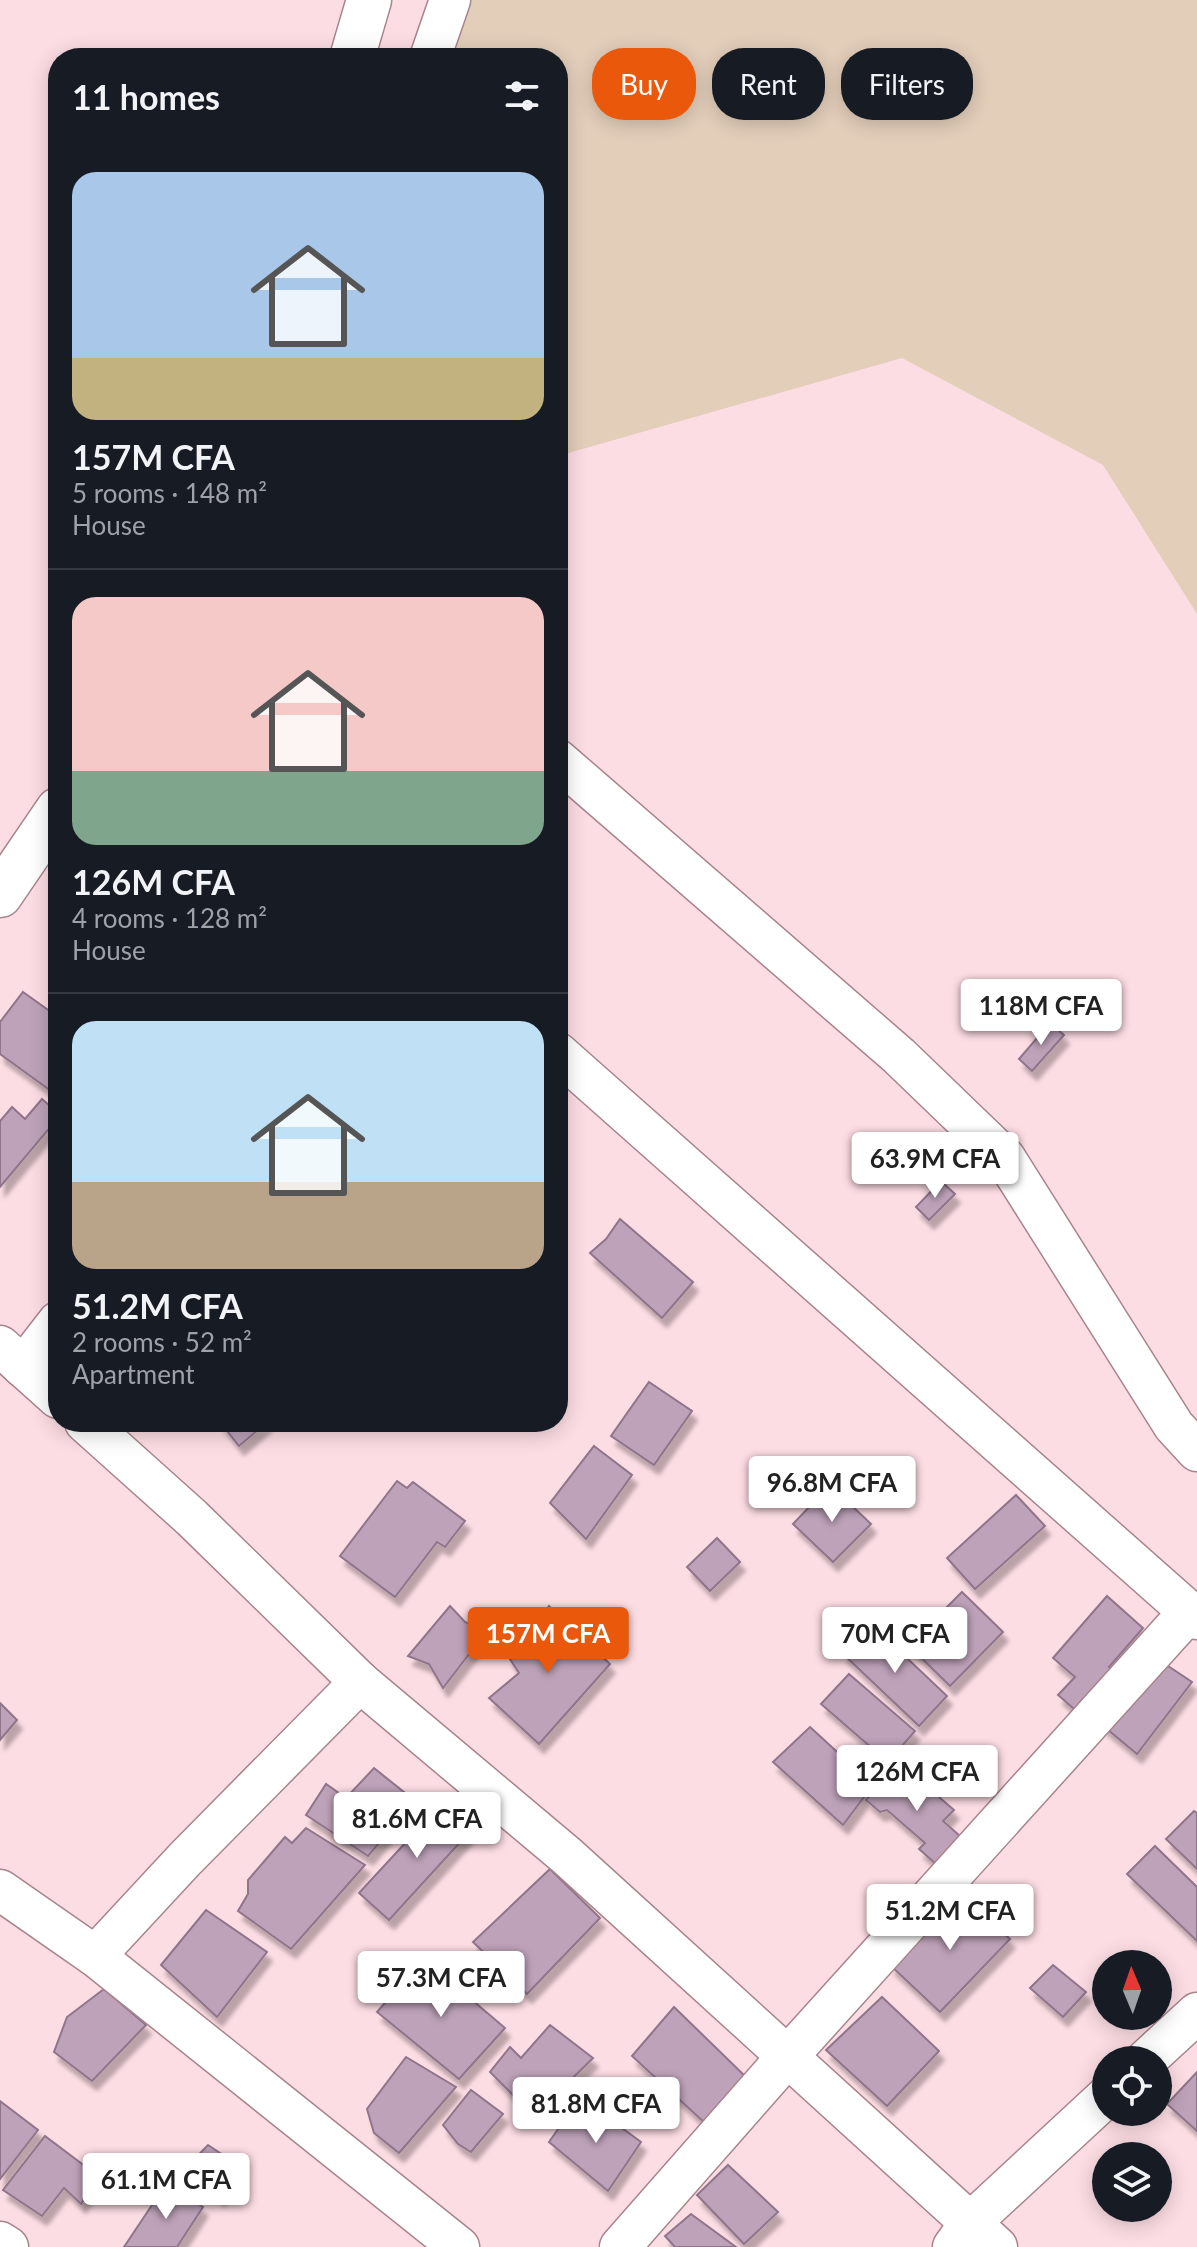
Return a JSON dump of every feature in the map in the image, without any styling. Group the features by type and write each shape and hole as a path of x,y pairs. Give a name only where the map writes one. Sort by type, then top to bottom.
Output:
{"street":[{"path":"355,48 369,0"},
{"path":"433,48 450,0"},
{"path":"568,769 899,1056 1005,1158 1174,1426 1197,1451"},
{"path":"0,895 48,825"},
{"path":"568,1062 1193,1616 787,2057 620,2247"},
{"path":"48,1329 12,1356 48,1389"},
{"path":"96,1432 192,1518 360,1682 567,1856 787,2057 973,2239 1092,2112"},
{"path":"95,1956 185,1859 360,1682"},
{"path":"0,1890 95,1956 459,2247"},
{"path":"1161,2046 1197,2013"},
{"path":"0,2242 8,2247"}],"shaded area":[{"path":"448,0 1197,0 1197,614 1103,465 902,358 568,453 568,48 432,48"}],"building":[{"path":"23,992 48,1010 48,1089 0,1054 0,1022"},
{"path":"1050,1023 1064,1035 1032,1071 1019,1059"},
{"path":"42,1099 48,1104 48,1130 0,1187 0,1121 12,1107 25,1119"},
{"path":"941,1181 955,1194 929,1220 916,1207"},
{"path":"620,1219 693,1282 662,1318 590,1253 606,1239"},
{"path":"649,1382 692,1411 654,1465 611,1436"},
{"path":"228,1432 255,1432 239,1446"},
{"path":"594,1446 632,1475 586,1539 550,1503"},
{"path":"397,1481 407,1488 413,1482 465,1521 445,1547 437,1542 395,1597 340,1556"},
{"path":"830,1485 871,1524 833,1562 793,1524"},
{"path":"1016,1495 1045,1526 975,1589 947,1558"},
{"path":"717,1538 740,1562 710,1591 687,1567"},
{"path":"962,1592 1003,1632 950,1686 900,1637 924,1612 933,1621"},
{"path":"1107,1596 1143,1628 1109,1667 1117,1674 1081,1715 1058,1695 1075,1677 1053,1658"},
{"path":"450,1606 465,1622 486,1632 443,1688 429,1664 408,1656"},
{"path":"549,1606 610,1664 539,1744 489,1698 519,1673 508,1656"},
{"path":"871,1624 947,1696 919,1726 842,1653"},
{"path":"1156,1658 1192,1682 1137,1754 1101,1724"},
{"path":"849,1674 915,1731 888,1762 821,1704"},
{"path":"0,1703 17,1720 0,1740"},
{"path":"810,1727 873,1785 843,1825 773,1762"},
{"path":"374,1768 415,1801 368,1856 306,1815 326,1784 346,1798"},
{"path":"892,1770 917,1791 924,1784 954,1810 943,1821 960,1836 936,1864 919,1849 925,1843 887,1810 880,1812 866,1800"},
{"path":"446,1799 475,1826 389,1920 359,1893"},
{"path":"1194,1811 1197,1813 1197,1869 1166,1839"},
{"path":"306,1828 365,1865 291,1949 238,1911 248,1894 248,1880 285,1837 292,1843"},
{"path":"1155,1846 1197,1887 1197,1941 1127,1874"},
{"path":"550,1869 600,1918 527,1994 473,1942"},
{"path":"959,1891 1010,1939 940,2012 890,1965"},
{"path":"206,1910 267,1952 217,2017 161,1965"},
{"path":"424,1959 505,2028 459,2079 377,2012"},
{"path":"1053,1965 1086,1992 1063,2017 1030,1988"},
{"path":"104,1989 146,2025 92,2081 54,2052 67,2017"},
{"path":"882,1997 939,2051 887,2106 826,2050"},
{"path":"674,2007 748,2079 706,2124 632,2056"},
{"path":"550,2025 593,2058 534,2116 490,2072 510,2047 521,2058"},
{"path":"406,2057 456,2087 399,2153 374,2133 367,2109"},
{"path":"1197,2072 1197,2131 1172,2108 1172,2099"},
{"path":"471,2090 503,2114 471,2152 458,2144 443,2125"},
{"path":"0,2101 38,2130 0,2179"},
{"path":"588,2103 641,2142 608,2191 549,2142 568,2115 577,2122"},
{"path":"45,2136 98,2176 81,2204 64,2188 42,2216 3,2190"},
{"path":"208,2145 241,2167 220,2197 185,2169"},
{"path":"728,2165 778,2212 744,2244 697,2195"},
{"path":"166,2184 203,2207 177,2247 124,2247"},
{"path":"691,2214 736,2247 675,2247 665,2236"}]}
